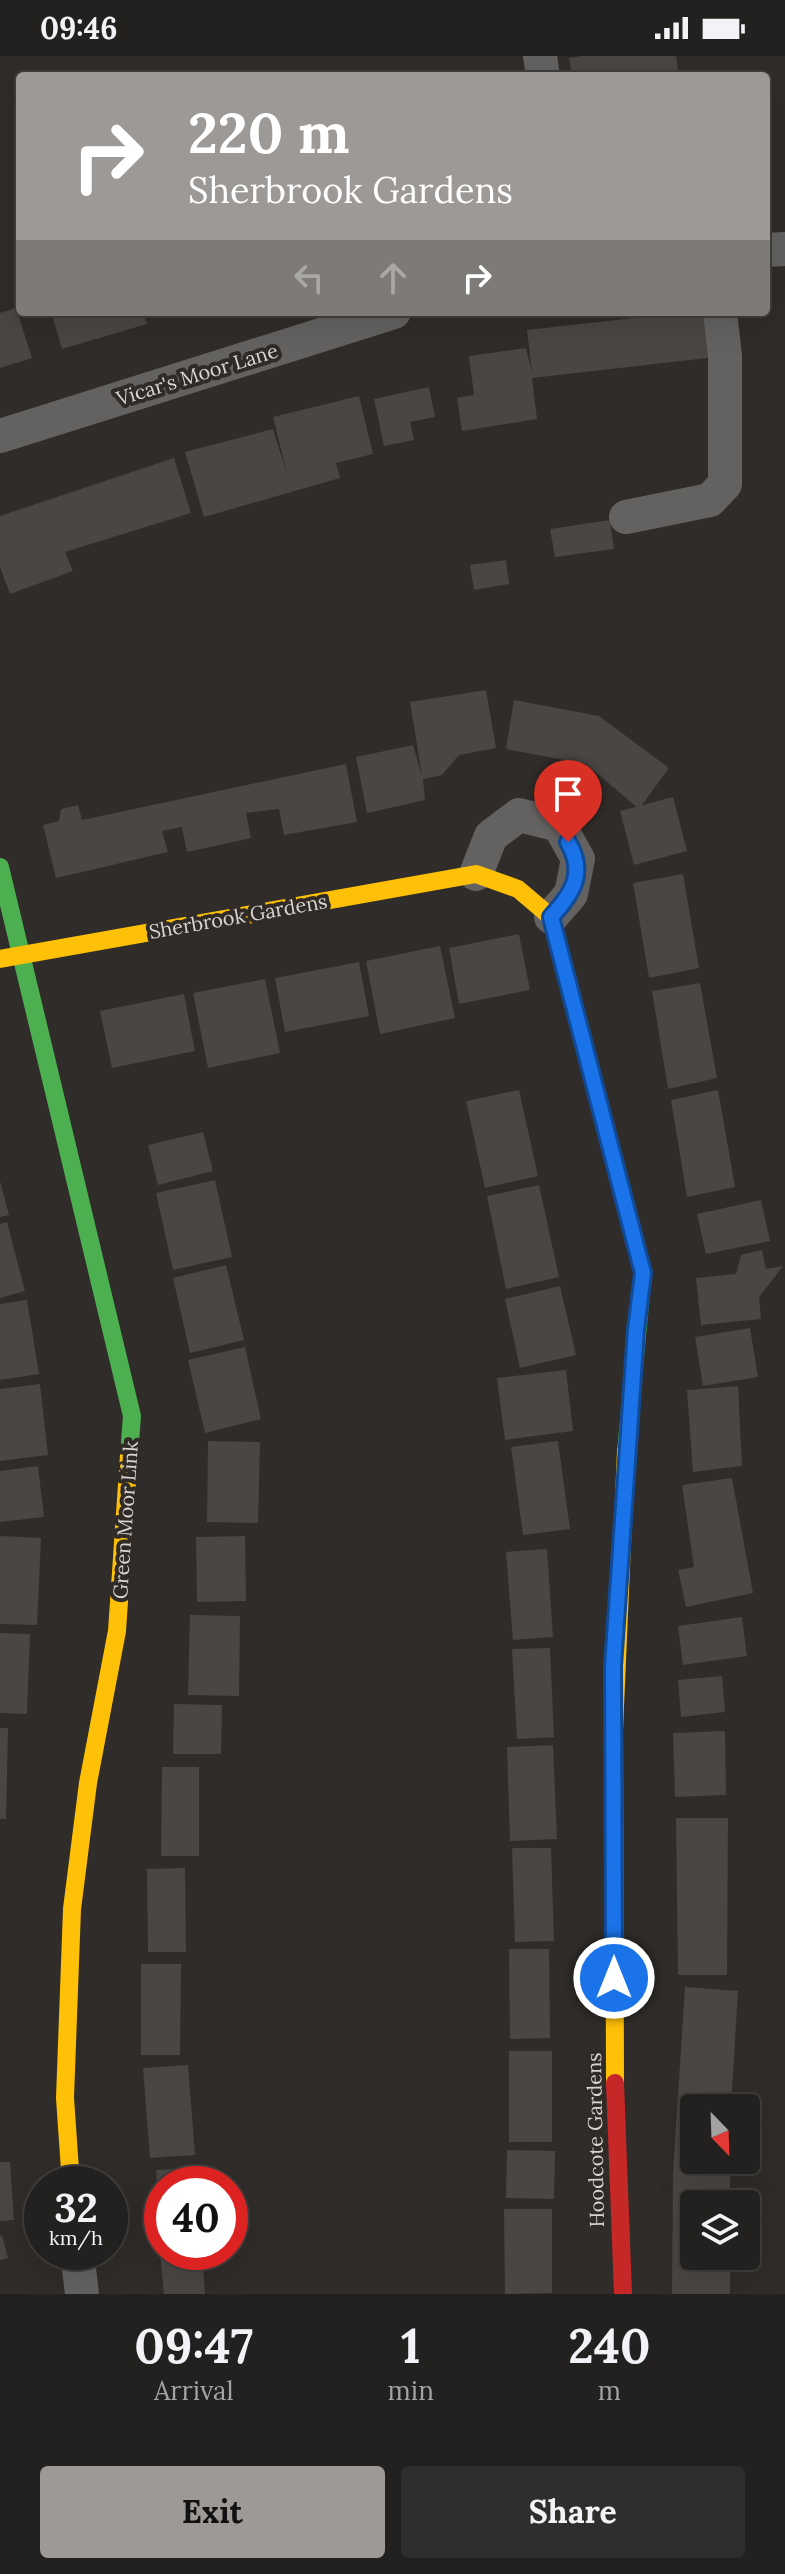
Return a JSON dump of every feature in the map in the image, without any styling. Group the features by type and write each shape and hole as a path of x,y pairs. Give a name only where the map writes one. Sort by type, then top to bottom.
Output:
{"street":[{"name":"Vicar's Moor Lane","path":"0,436 381,316"},
{"path":"626,517 710,500 725,484 725,356 720,316"},
{"path":"476,874 491,836 519,815 559,825 578,859 571,894 544,907"},
{"name":"Green Moor Link","path":"0,867 132,1416 117,1631 88,1783 72,1909 65,2098 70,2166"},
{"name":"Sherbrook Gardens","path":"0,959 476,874 516,885 544,907"},
{"name":"Hoodcote Gardens","path":"544,907 643,1273 636,1330 613,1666 615,2165 623,2294"},
{"path":"79,2270 82,2294"}],"building":[{"path":"676,56 678,72 571,72 569,58"},
{"path":"16,308 16,316 32,358 0,368 0,313"},
{"path":"52,316 144,316 147,324 62,349"},
{"path":"652,316 720,316 725,356 532,378 537,419 462,431 457,398 474,395 469,356 526,348 532,373 527,330"},
{"path":"429,387 435,417 410,422 414,440 384,446 374,399"},
{"path":"359,396 373,454 336,463 340,478 204,517 185,452 273,429 287,474 273,417"},
{"path":"174,458 191,513 65,552 73,571 10,594 0,567 0,516"},
{"path":"610,520 614,549 555,557 550,529"},
{"path":"506,560 509,584 474,590 470,565"},
{"path":"486,690 496,748 459,755 442,775 423,779 425,800 367,813 356,757 413,745 422,776 410,702"},
{"path":"514,700 599,716 669,768 639,809 586,764 506,749"},
{"path":"346,764 357,822 284,835 279,809 246,813 251,838 187,852 182,827 162,831 168,852 56,878 43,825 59,821 61,809 78,805 82,820"},
{"path":"673,797 687,851 634,865 620,811"},
{"path":"683,874 699,968 649,978 633,883"},
{"path":"519,934 530,990 459,1004 449,948"},
{"path":"440,946 455,1018 380,1034 366,961"},
{"path":"359,962 369,1016 285,1032 275,978"},
{"path":"265,979 280,1053 208,1068 193,993"},
{"path":"700,983 717,1078 668,1089 652,991"},
{"path":"184,994 195,1051 112,1068 100,1011"},
{"path":"519,1090 538,1176 485,1188 466,1101"},
{"path":"718,1090 735,1187 687,1197 671,1100"},
{"path":"203,1132 213,1171 158,1185 148,1145"},
{"path":"215,1180 232,1257 173,1270 156,1193"},
{"path":"0,1181 9,1215 0,1217"},
{"path":"539,1185 559,1277 506,1289 487,1196"},
{"path":"761,1200 770,1241 706,1254 697,1214"},
{"path":"7,1222 25,1291 0,1298 0,1224"},
{"path":"762,1250 766,1269 783,1266 759,1297 761,1319 701,1325 696,1278 736,1274 741,1255"},
{"path":"226,1265 244,1340 190,1353 173,1278"},
{"path":"560,1286 576,1355 520,1368 505,1299"},
{"path":"27,1300 39,1374 0,1380 0,1304"},
{"path":"750,1328 758,1377 703,1386 695,1337"},
{"path":"245,1347 261,1419 205,1433 188,1360"},
{"path":"566,1370 573,1431 505,1440 497,1378"},
{"path":"40,1384 48,1455 0,1461 0,1389"},
{"path":"738,1386 742,1466 693,1472 687,1390"},
{"path":"208,1441 260,1442 258,1523 207,1522"},
{"path":"558,1441 570,1529 523,1535 511,1447"},
{"path":"38,1466 44,1517 0,1522 0,1471"},
{"path":"732,1478 753,1593 686,1607 678,1570 694,1567 682,1485"},
{"path":"0,1536 41,1538 37,1625 0,1624"},
{"path":"245,1536 246,1601 197,1602 196,1537"},
{"path":"547,1549 553,1637 513,1640 506,1552"},
{"path":"190,1615 240,1616 239,1696 188,1695"},
{"path":"742,1617 747,1656 683,1665 678,1626"},
{"path":"0,1633 30,1634 27,1714 0,1713"},
{"path":"550,1648 554,1737 517,1739 512,1649"},
{"path":"722,1676 725,1712 681,1717 678,1680"},
{"path":"174,1704 222,1705 221,1754 173,1754"},
{"path":"0,1728 8,1728 6,1819 0,1819"},
{"path":"725,1731 726,1795 675,1797 673,1733"},
{"path":"553,1745 557,1839 510,1841 507,1747"},
{"path":"162,1767 199,1767 199,1856 161,1856"},
{"path":"676,1818 728,1818 727,1975 678,1975"},
{"path":"512,1848 551,1848 554,1941 515,1942"},
{"path":"185,1868 186,1952 148,1952 147,1869"},
{"path":"509,1949 549,1949 550,2038 510,2039"},
{"path":"141,1964 181,1964 180,2055 141,2055"},
{"path":"685,1987 738,1991 732,2094 680,2094 680,2174 730,2174 730,2190 680,2190 680,2270 730,2270 730,2294 672,2294 673,2172"},
{"path":"509,2051 552,2051 552,2142 509,2142"},
{"path":"188,2065 195,2155 150,2158 143,2068"},
{"path":"507,2150 555,2151 554,2199 506,2198"},
{"path":"0,2162 10,2162 14,2220 0,2221"},
{"path":"504,2209 552,2209 552,2293 505,2294"},
{"path":"0,2236 8,2258 0,2260"},
{"path":"162,2270 203,2270 205,2294 164,2294"}],"traffic: fast":[{"path":"0,867 132,1416 129,1455"},
{"path":"581,1034 643,1273 626,1451"}],"traffic: slow":[{"path":"0,959 476,874 518,889 551,917 581,1034"},
{"path":"615,2083 614,1730 626,1451"},
{"path":"70,2166 65,2098 72,1909 88,1783 117,1631 129,1455"}],"traffic: jam":[{"path":"615,2083 623,2294"}],"route":[{"path":"568,842 578,859 571,894 551,917 643,1273 636,1330 613,1666 614,1978"}]}
